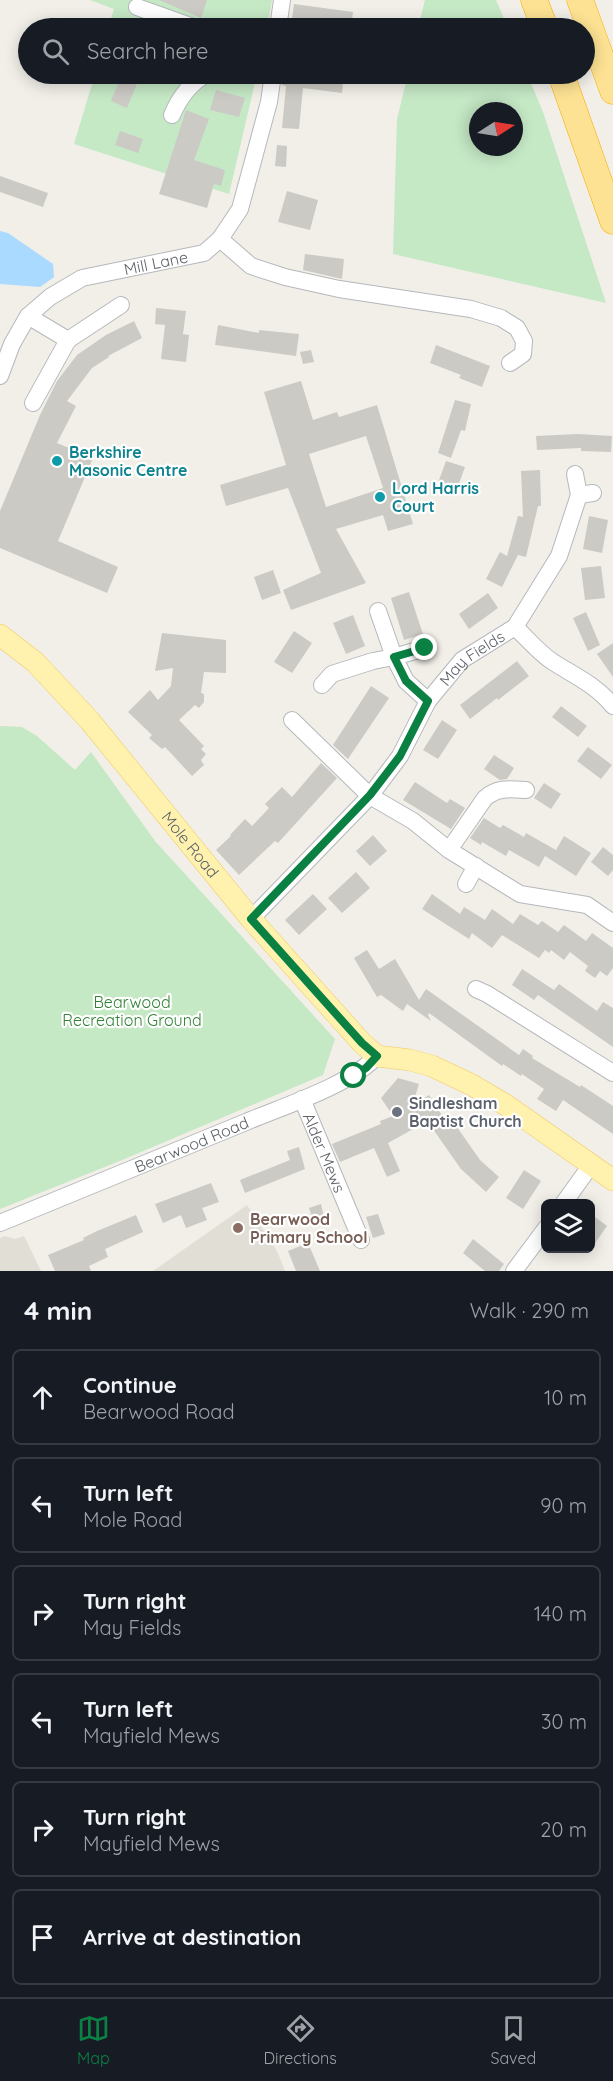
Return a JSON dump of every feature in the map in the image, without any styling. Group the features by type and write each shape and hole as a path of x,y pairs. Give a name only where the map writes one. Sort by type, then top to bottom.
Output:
{"highway":[{"path":"534,0 541,18"},
{"path":"580,0 587,18"},
{"path":"595,41 613,91"},
{"path":"565,84 613,221"}],"main road":[{"name":"Mole Road","path":"0,635 35,662 90,721 251,919 362,1043 377,1056"},
{"path":"377,1056 410,1060 432,1066 472,1085 506,1105 613,1180"}],"street":[{"path":"279,18 282,0"},
{"path":"137,7 168,18"},
{"path":"172,115 178,100 193,84"},
{"name":"Mill Lane","path":"0,376 12,344 28,316 50,297 82,278 204,253 220,239 240,209 269,102 272,84"},
{"path":"220,239 250,266 285,277 339,289 471,309 501,318 517,328 524,341 523,354 510,363"},
{"path":"33,403 68,340 121,305"},
{"path":"28,316 68,340"},
{"name":"May Fields","path":"251,919 370,795 400,756 428,701 462,660 514,627 559,556 586,494 575,474"},
{"path":"378,611 394,657 406,681 428,701"},
{"path":"514,627 551,661 584,679 602,693 613,706"},
{"path":"322,685 330,675 425,648"},
{"path":"292,720 370,795 413,821 449,850 520,894 587,905 613,923"},
{"path":"449,850 484,798 504,788 526,790"},
{"path":"466,884 476,866"},
{"path":"485,989 613,1072"},
{"name":"Bearwood Road","path":"0,1223 354,1076 366,1068 377,1056"},
{"name":"Alder Mews","path":"302,1099 362,1240"},
{"path":"566,1199 591,1165"},
{"path":"514,1271 541,1235"}],"shaded area":[{"name":"Bearwood Primary School","path":"247,1205 277,1251 285,1271 153,1271"},
{"path":"5,1236 15,1239 24,1236 41,1271 0,1271 0,1238"}],"green space":[{"path":"90,0 272,0 269,18 111,18 114,9"},
{"path":"425,0 496,0 504,18 420,18"},
{"path":"92,84 255,84 229,194 74,144"},
{"path":"406,84 531,84 543,112 606,303 393,254 397,119"},
{"name":"Bearwood Recreation Ground","path":"0,726 22,727 37,736 75,770 91,752 155,841 335,1039 323,1075 0,1209"}],"water":[{"path":"0,231 8,233 53,264 54,277 40,287 0,284"}],"building":[{"path":"159,0 207,0 201,18"},
{"path":"294,4 353,12 352,18 292,18"},
{"path":"118,84 137,84 127,108 111,101"},
{"path":"343,84 342,93 303,88 299,129 282,128 286,86 282,85"},
{"path":"216,90 245,98 239,117 210,110"},
{"path":"186,110 209,119 194,160 225,170 221,186 214,184 207,208 159,194"},
{"path":"120,131 143,139 138,153 115,145"},
{"path":"277,145 287,146 286,167 275,166"},
{"path":"0,176 48,193 43,207 0,192"},
{"path":"287,191 318,200 310,230 278,222"},
{"path":"305,254 344,259 342,279 303,270"},
{"path":"156,308 186,311 183,334 189,335 186,362 161,359 165,325 155,324"},
{"path":"134,321 142,338 108,356 92,368 67,401 76,406 57,443 93,458 58,541 118,567 107,593 0,548 0,511 40,415 57,381 77,355 106,335"},
{"path":"218,325 259,333 259,330 299,334 296,356 215,345"},
{"path":"436,345 490,366 482,387 459,378 461,375 430,363"},
{"path":"311,350 314,362 303,364 300,352"},
{"name":"Lord Harris Court","path":"301,381 313,420 337,412 339,417 377,405 413,524 388,531 383,515 336,529 366,583 291,610 283,590 321,573 288,488 226,506 220,485 286,465 264,392","holes":["366,436 383,488 326,507 309,454"]},
{"path":"455,400 471,404 465,431 461,430 451,458 438,453"},
{"path":"578,434 612,436 611,452 581,451 581,448 537,450 536,436"},
{"path":"446,461 465,467 457,489 438,483"},
{"path":"540,470 541,506 538,506 526,557 518,555 502,587 486,579 500,552 507,556 518,516 523,517 521,471"},
{"path":"589,516 608,520 602,553 583,549"},
{"path":"601,566 605,598 585,600 581,568"},
{"path":"273,570 281,593 262,600 254,577"},
{"path":"409,592 423,634 404,640 391,598"},
{"path":"488,593 498,608 469,629 459,614"},
{"path":"586,612 600,645 588,651 573,618"},
{"path":"353,615 365,646 346,654 333,623"},
{"path":"294,631 312,643 292,673 274,662"},
{"path":"162,633 226,640 226,673 204,672 201,693 204,694 204,702 199,708 195,705 179,720 204,746 201,749 206,754 201,760 204,765 192,776 165,747 162,749 149,738 152,735 128,712 150,690 158,700 171,686 173,668 155,671"},
{"path":"613,643 613,677 597,654"},
{"path":"517,661 529,676 470,719 460,705"},
{"path":"371,686 389,698 348,759 333,745"},
{"path":"561,706 587,726 578,737 552,717"},
{"path":"442,720 457,730 438,759 423,750"},
{"path":"588,747 612,765 601,779 577,761"},
{"path":"494,755 514,768 507,779 500,780 484,769"},
{"path":"321,763 337,778 278,843 275,841 239,875 216,850 245,819 252,826 269,808 265,804 282,787 292,797"},
{"path":"415,782 447,803 450,799 465,808 451,829 403,800"},
{"path":"544,783 561,794 551,809 534,798"},
{"path":"484,818 500,828 503,825 524,837 526,833 556,850 564,836 591,853 576,876 545,856 539,867 509,850 506,856 470,838"},
{"path":"373,835 387,851 370,866 356,851"},
{"path":"603,847 613,855 613,870 608,876 591,862"},
{"path":"356,872 370,888 342,913 328,898"},
{"path":"313,894 327,909 299,935 285,920"},
{"path":"432,894 460,914 464,907 485,920 492,909 513,924 520,914 538,925 542,921 558,932 564,925 586,941 592,933 613,948 613,968 607,976 600,971 595,978 585,971 588,966 570,952 564,960 551,950 549,953 545,950 539,958 502,935 492,948 472,933 469,939 422,909"},
{"path":"367,950 379,969 395,959 419,1000 426,989 519,1055 523,1049 533,1056 532,1058 613,1106 613,1134 563,1100 556,1111 537,1099 544,1089 522,1074 521,1076 503,1064 502,1066 429,1013 431,1021 407,1004 403,1011 381,995 377,997 354,958"},
{"path":"522,969 554,990 559,984 597,1011 603,1002 613,1008 613,1047 538,995 534,1000 512,985"},
{"path":"398,1078 419,1084 412,1106 429,1095 447,1123 452,1120 480,1160 499,1177 486,1192 461,1169 430,1125 427,1128 424,1123 388,1143 400,1171 387,1177 374,1148 340,1162 332,1144 381,1124 380,1121 393,1116 381,1098"},
{"path":"299,1147 305,1169 245,1193 240,1180 290,1160 287,1151"},
{"path":"524,1170 541,1181 523,1209 506,1198"},
{"path":"211,1183 219,1202 202,1208 207,1220 186,1228 181,1215 163,1223 155,1204"},
{"path":"321,1204 324,1217 313,1220 309,1208"},
{"path":"378,1214 385,1234 373,1238 366,1217"},
{"path":"136,1215 143,1232 105,1249 108,1257 89,1266 91,1271 55,1271 48,1255"},
{"path":"595,1217 607,1226 595,1243"},
{"path":"473,1239 504,1264 499,1271 485,1271 463,1253"},
{"path":"308,1243 320,1271 296,1271 288,1251"}],"place":[{"name":"Berkshire Masonic Centre","path":"57,461"},
{"name":"Lord Harris Court","path":"380,497"},
{"name":"Sindlesham Baptist Church","path":"397,1112"},
{"name":"Bearwood Primary School","path":"238,1228"}],"route":[{"path":"354,1076 366,1068 377,1056 362,1043 251,919 370,795 400,756 428,701 406,681 394,657 425,648"}]}
